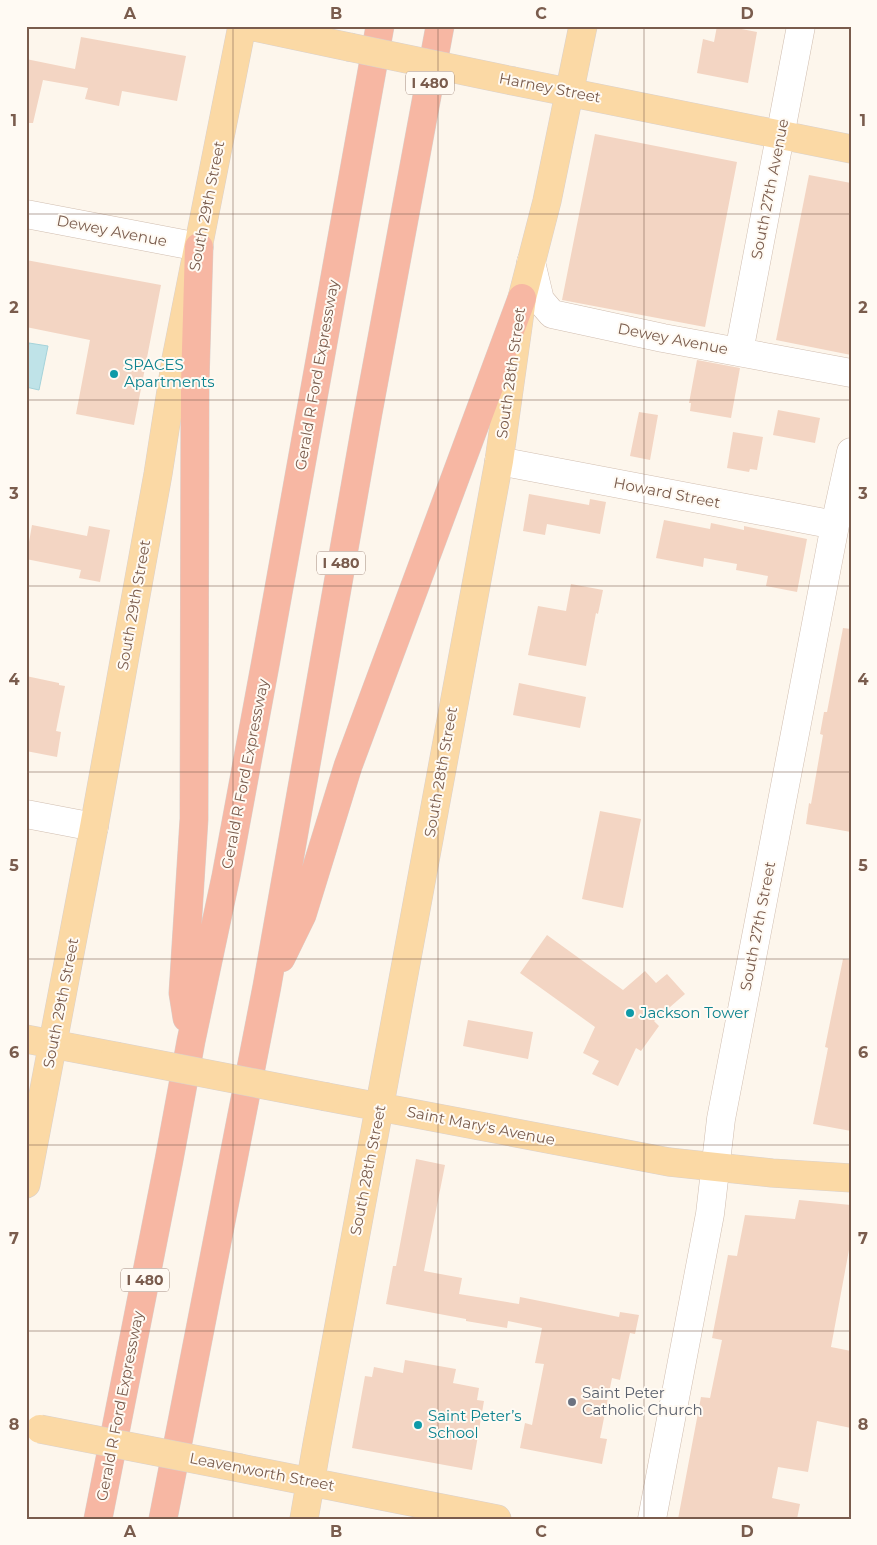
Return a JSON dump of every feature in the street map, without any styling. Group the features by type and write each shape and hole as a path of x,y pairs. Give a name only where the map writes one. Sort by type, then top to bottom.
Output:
{"highway":[{"name":"Gerald R Ford Expressway","path":"98,1519 191,1041 227,867 380,26"},
{"name":"I 480","path":"164,1519 267,986 368,413 440,26"},
{"path":"191,1041 183,993 194,819 195,414 199,248"},
{"path":"267,986 302,915 348,766 522,298"}],"main road":[{"name":"South 29th Street","path":"26,1184 94,827 176,359 242,26"},
{"name":"Harney Street","path":"248,26 851,149"},
{"name":"South 28th Street","path":"304,1519 498,461 522,298 547,201 583,26"},
{"name":"Saint Mary's Avenue","path":"26,1039 646,1158 716,1168 851,1178"},
{"name":"Leavenworth Street","path":"33,1427 497,1519"}],"street":[{"name":"South 27th Avenue","path":"739,352 801,26"},
{"name":"Dewey Avenue","path":"26,214 199,248"},
{"name":"Dewey Avenue","path":"531,262 540,300 552,314 851,373"},
{"name":"South 27th Street","path":"652,1519 710,1214 721,1119 835,525 851,452"},
{"name":"Howard Street","path":"498,461 835,525"},
{"path":"26,814 94,827"}],"water":[{"path":"29,343 48,346 39,390 26,387 26,358"}],"building":[{"path":"717,26 757,32 748,83 697,73 703,39 714,42"},
{"path":"81,37 186,56 177,101 122,91 119,106 85,99 88,88 43,80 33,123 26,123 26,59 75,69"},
{"path":"595,134 737,162 705,327 562,300"},
{"path":"809,175 851,183 851,355 776,340"},
{"name":"SPACES Apartments","path":"26,260 161,285 134,425 76,414 90,340 26,327"},
{"path":"697,360 740,368 731,418 690,411 691,403 689,403"},
{"path":"778,410 820,418 815,443 773,435"},
{"path":"639,412 658,415 650,460 630,456"},
{"path":"733,432 763,437 757,470 750,469 749,472 727,468"},
{"path":"529,494 589,505 590,499 606,502 600,534 547,524 545,535 523,531"},
{"path":"664,520 710,529 711,523 744,530 744,526 807,539 797,592 766,586 768,576 736,570 737,564 704,558 703,567 656,558"},
{"path":"32,525 87,536 89,526 110,530 100,582 79,578 81,570 26,559"},
{"path":"571,584 603,590 598,614 596,613 586,666 528,655 538,606 566,611"},
{"path":"843,628 851,629 851,832 806,824 823,735 820,734 824,712 827,712"},
{"path":"26,676 65,686 56,731 61,732 57,757 26,751"},
{"path":"519,683 586,697 580,728 513,715"},
{"path":"600,811 641,819 623,908 582,899"},
{"name":"Jackson Tower","path":"547,935 623,990 645,971 656,983 667,974 685,994 654,1021 659,1026 641,1051 636,1048 618,1086 592,1074 599,1061 583,1053 595,1027 520,973"},
{"path":"843,959 851,960 851,1131 813,1124 828,1048 825,1047"},
{"path":"468,1020 533,1032 528,1059 463,1046"},
{"name":"Saint Peter Catholic Church","path":"416,1159 445,1165 424,1271 462,1278 459,1294 519,1304 520,1297 619,1317 620,1312 639,1315 635,1334 630,1333 620,1380 612,1378 600,1438 607,1439 602,1464 520,1448 525,1423 532,1425 544,1364 535,1363 542,1328 508,1321 507,1328 386,1304 393,1266 396,1266"},
{"path":"799,1200 851,1205 851,1239 831,1347 851,1351 851,1428 817,1421 808,1472 778,1467 772,1498 800,1504 797,1519 678,1519 701,1397 710,1398 722,1340 712,1338 728,1255 737,1256 745,1215 795,1219"},
{"name":"Saint Peter’s School","path":"405,1360 456,1369 453,1383 479,1388 477,1400 484,1401 472,1470 352,1448 365,1376 372,1377 374,1367 403,1373"}],"place":[{"name":"SPACES Apartments","path":"114,374"},
{"name":"Jackson Tower","path":"630,1013"},
{"name":"Saint Peter Catholic Church","path":"572,1402"},
{"name":"Saint Peter’s School","path":"418,1425"}]}
